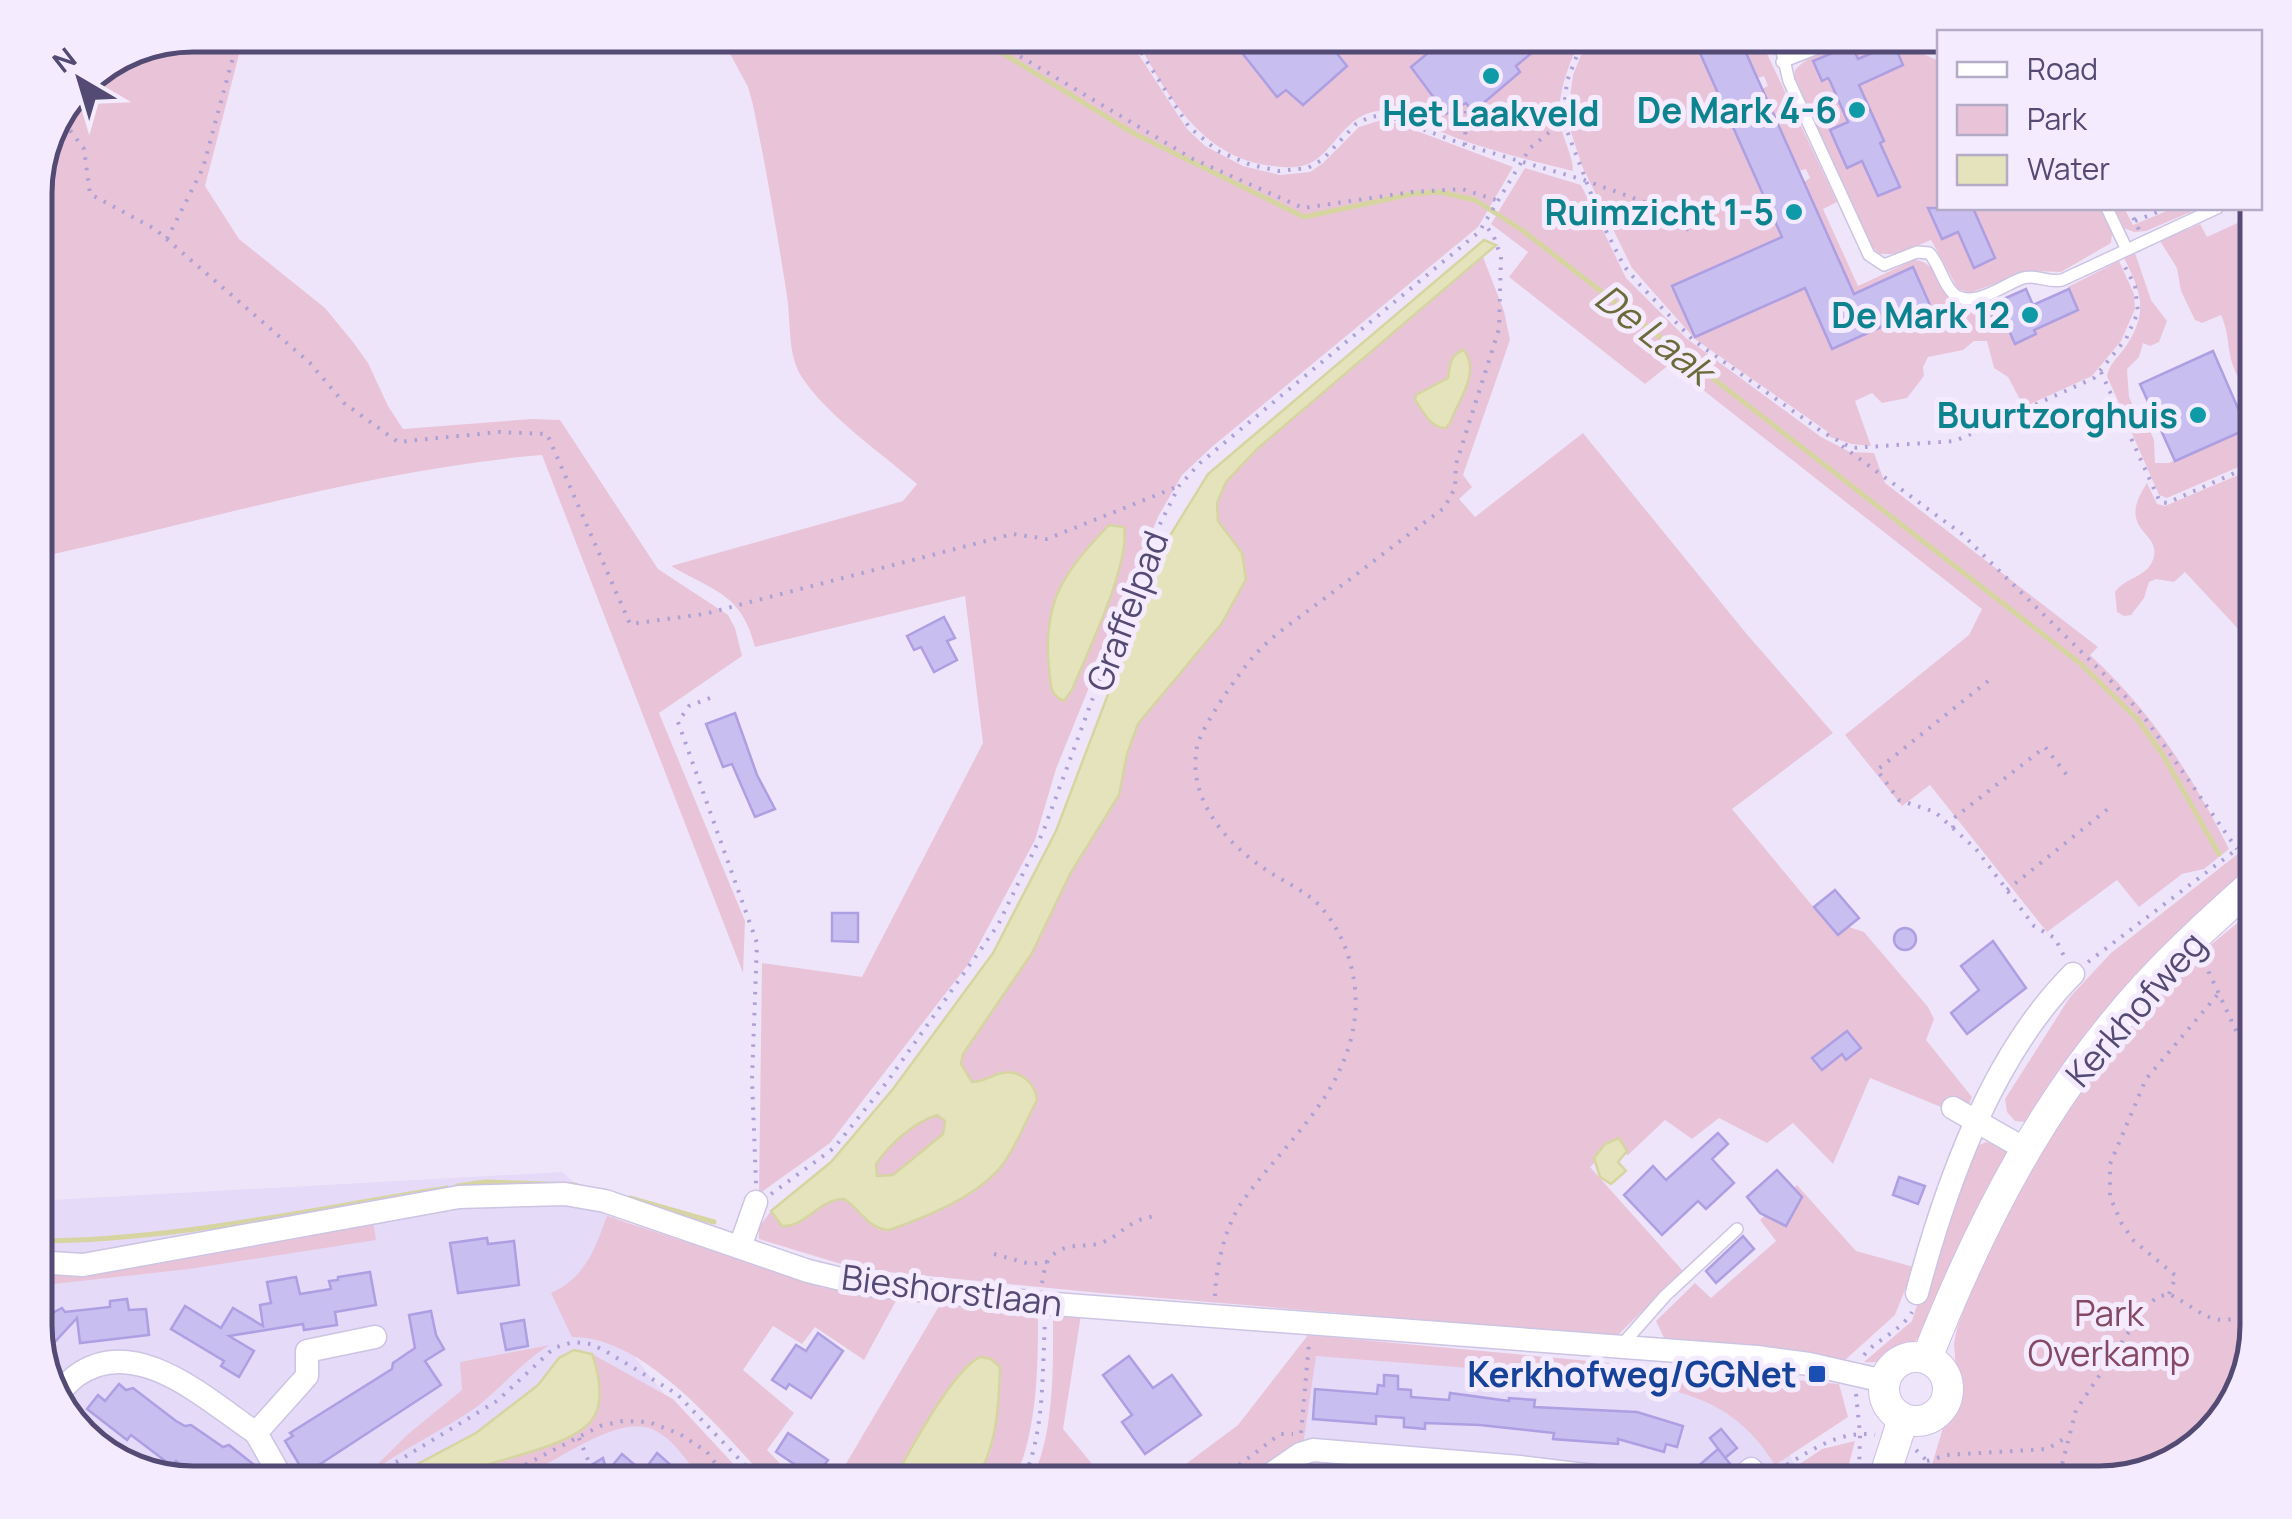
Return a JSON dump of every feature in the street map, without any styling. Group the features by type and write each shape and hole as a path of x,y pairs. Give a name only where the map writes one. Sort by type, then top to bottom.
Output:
{"street":[{"name":"Kerkhofweg","path":"1927,1358 1963,1266 2025,1150 2062,1092 2113,1024 2192,938 2240,895"},
{"name":"Kerkhofweg","path":"1917,1293 1942,1210 1978,1122 2019,1040 2071,976"},
{"path":"1953,1108 2025,1150"},
{"name":"Bieshorstlaan","path":"53,1263 83,1264 459,1196 565,1194 605,1202 808,1271 862,1284 1044,1303 1783,1360 1872,1378"},
{"path":"740,1247 756,1202"},
{"path":"256,1433 307,1376 307,1351 375,1337"},
{"path":"1913,1356 1927,1358 1940,1366 1947,1378 1949,1393 1944,1407 1918,1422 1904,1419 1891,1410 1872,1378 1900,1360 1913,1356"},
{"path":"66,1385 76,1375 100,1364 128,1362 155,1367 256,1433 275,1466"},
{"path":"1879,1466 1904,1419"},
{"path":"1286,1466 1300,1454 1313,1450 1440,1466"}],"lane":[{"path":"1781,52 1869,255 1878,264 1890,264 1918,252 1928,253 1951,290 1969,299 2026,277 2062,280 2212,210"},
{"path":"1782,62 1808,52"},
{"path":"2108,210 2122,250"},
{"path":"1620,1347 1664,1296 1737,1228"},
{"path":"1648,1316 1650,1332 1659,1350"}],"path":[{"path":"167,240 203,168 234,52"},
{"path":"1013,52 1193,158 1303,208 1462,189 1499,201"},
{"path":"1141,52 1189,127 1218,150 1252,165 1280,171 1308,168 1322,160 1356,124 1379,115 1584,180 1647,203 1683,230 1695,228"},
{"path":"1579,52 1567,82 1563,121 1584,180 1624,266 1693,340 1962,534 2142,714 2237,849"},
{"path":"1465,145 1466,110"},
{"name":"Graffelpad","path":"756,1202 794,1180 834,1148 887,1082 998,925 1043,832 1151,542 1179,486 1200,463 1487,222 1536,141 1563,121"},
{"path":"70,130 84,149 90,194 155,229 310,363 344,403 398,442 499,432 546,434 630,624 704,614 1013,534 1047,539 1179,486"},
{"path":"2129,210 2144,240"},
{"path":"2135,222 2162,210"},
{"path":"1214,1316 1216,1276 1240,1205 1329,1093 1348,1051 1355,1015 1354,970 1337,930 1318,904 1260,866 1225,836 1202,796 1197,746 1253,656 1282,629 1444,508 1455,488 1456,464 1500,328 1501,258 1487,222"},
{"path":"1830,437 1858,449 1955,441 2088,382 2101,372 2126,339 2138,312 2135,286 2122,250"},
{"path":"2101,372 2160,502 2240,470"},
{"path":"1988,681 1878,768 1878,774 1899,800 1935,812 1976,848 2034,926 2060,944 2071,976"},
{"path":"710,698 689,706 678,722 758,942 752,1079 756,1202"},
{"path":"1953,828 1954,818 2045,747 2070,779"},
{"path":"2007,890 2109,808"},
{"name":"Kerkhofweg","path":"2071,976 2240,847"},
{"path":"2192,938 2240,1039"},
{"path":"2170,1294 2176,1276 2134,1241 2122,1224 2110,1196 2110,1164 2146,1079 2219,994"},
{"path":"1026,1466 1038,1412 1047,1262 1074,1244 1099,1244 1126,1224 1158,1216"},
{"path":"994,1254 1030,1264 1047,1262"},
{"path":"1867,1466 1855,1402 1872,1378 1866,1354 1904,1323 1917,1293"},
{"path":"2062,1466 2076,1410 2145,1308 2157,1297 2170,1294 2224,1322 2240,1317"},
{"path":"1238,1466 1280,1434 1301,1435 1311,1323"},
{"path":"390,1466 497,1401 554,1348 573,1342 591,1344 677,1394 746,1466"},
{"path":"524,1466 600,1426 623,1421 649,1422 680,1434 707,1452 718,1466"},
{"path":"1787,1466 1822,1444 1860,1434"},
{"path":"1928,1461 1947,1455 2047,1449 2071,1434"},
{"path":"579,1438 591,1466"}],"shaded area":[{"path":"562,1172 635,1234 594,1306 722,1466 194,1466 157,1462 131,1452 94,1425 71,1396 60,1371 53,1334 53,1200"},
{"path":"1306,1344 1707,1382 1773,1423 1796,1466 1256,1466 1294,1437"}],"green space":[{"path":"240,52 205,186 239,239 325,308 353,342 403,429 560,420 658,569 728,615 742,656 659,713 745,921 743,973 542,455 419,471 53,554 53,185 57,157 68,130 130,130 130,68 140,63 166,55"},
{"path":"729,52 1137,52 1187,129 1205,146 1243,166 1280,175 1310,172 1359,127 1385,119 1513,167 1478,227 1182,475 1158,517 1056,769 1035,840 969,963 830,1143 759,1194 762,963 862,977 983,743 965,596 755,647 734,605 671,566 903,501 917,484 827,407 798,370 753,105","holes":["1126,538 1121,563 1072,690 1064,700 1055,596 1083,552"]},
{"path":"1144,52 1241,52 1276,97 1286,90 1303,105 1322,89 1323,52 1431,52 1411,68 1446,114 1466,103 1474,112 1520,72 1516,66 1530,52 1575,52 1560,103 1561,126 1573,171 1476,145 1383,111 1354,121 1325,152 1306,165 1285,167 1248,161 1206,137 1159,79"},
{"path":"1582,52 1700,52 1787,249 1768,243 1672,287 1800,275 1832,348 1930,305 1912,267 1855,296 1804,182 1810,178 1806,169 1799,171 1762,89 1768,86 1764,76 1758,78 1746,52 1766,52 1837,202 1823,209 1858,286 1914,260 1925,263 1957,302 1986,300 1997,325 2007,326 2015,344 2036,334 2034,329 2078,311 2068,287 2119,261 2134,294 2135,309 2121,341 2092,376 2024,407 2008,377 1994,368 1987,341 1974,341 1963,350 1928,357 1924,376 1907,398 1882,403 1872,393 1855,401 1871,446 1830,437 1695,339 1632,268 1582,166 1567,120 1573,75"},
{"path":"1919,52 1937,60 1937,210 2101,210 2112,234 2111,243 2061,272 2028,271 1970,293 1958,289 1931,240 1898,254 1879,254 1871,246 1794,78 1795,70 1819,53"},
{"path":"1525,168 1581,185 1626,278 1686,338 1821,437 1850,452 1874,453 1885,483 2098,647 2090,655 2151,721 2229,849 2204,869 2182,874 2139,907 2117,880 2047,932 1930,785 1902,806 1845,735 1969,635 1982,609 1670,364 1645,384 1509,277 1528,252 1491,224"},
{"path":"2115,210 2125,210 2133,225 2169,210 2195,210 2146,231 2124,228"},
{"path":"2240,222 2240,380 2221,315 2202,323 2195,320 2181,291 2177,268 2160,241 2200,224 2207,237"},
{"path":"2135,253 2151,300 2167,321 2159,342 2150,346 2143,343 2139,357 2127,369 2129,397 2154,440 2155,463 2169,463 2240,431 2240,466 2167,498 2159,495 2107,376 2132,336 2140,314 2139,293 2124,258"},
{"path":"1483,257 1504,311 1510,340 1463,475 1472,487 1459,499 1475,517 1583,433 1833,733 1732,809 1835,933 1849,927 1864,932 1928,1007 1934,1019 1926,1040 1972,1097 1963,1116 1870,1078 1833,1164 1793,1123 1767,1143 1719,1118 1692,1139 1665,1120 1628,1155 1611,1148 1590,1167 1683,1271 1617,1336 888,1272 841,1264 759,1239 759,1227 771,1211 782,1226 840,1199 853,1205 879,1230 996,1172 1037,1100 1000,1072 985,1082 972,1082 961,1064 963,1054 1032,953 1070,874 1119,795 1138,724 1222,623 1246,579 1242,553 1218,521 1217,503 1226,482 1257,449"},
{"path":"2240,474 2240,631 2185,572 2174,582 2149,582 2144,598 2131,615 2117,612 2115,592 2152,562 2152,543 2137,522 2135,512 2147,483 2157,504 2165,506"},
{"path":"2240,852 2240,876 2188,924 2025,1122 2015,1121 2007,1112 2005,1099 2070,997 2111,953"},
{"name":"Park Overkamp","path":"2240,921 2240,1325 2225,1388 2204,1418 2177,1443 2126,1464 1931,1466 1957,1382 1957,1328 1993,1233 2077,1090 2174,975"},
{"path":"938,1114 945,1121 944,1134 893,1175 877,1177 876,1164 888,1149 911,1128"},
{"path":"1986,1142 2004,1147 2009,1156 1926,1330 1891,1358 1864,1362 1912,1321 1971,1149"},
{"path":"1797,1185 1856,1251 1914,1267 1895,1315 1845,1360 1665,1340 1656,1321 1695,1283 1711,1298 1776,1241 1760,1220"},
{"path":"607,1216 805,1281 897,1299 864,1360 815,1327 802,1344 773,1326 743,1370 794,1413 767,1450 783,1466 754,1466 706,1415 655,1370 628,1352 600,1341 572,1337 551,1293 580,1271"},
{"path":"373,1220 376,1240 189,1269 53,1284 53,1262"},
{"path":"942,1301 1038,1310 1032,1421 1020,1466 983,1466 990,1454 1000,1367 939,1405 901,1466 845,1466"},
{"path":"1053,1312 1081,1315 1063,1429 1094,1466 1037,1466 1046,1436 1053,1373"},
{"path":"1308,1335 1839,1384 1848,1417 1775,1465 1747,1429 1715,1406 1657,1386 1316,1356 1303,1446 1274,1466 1183,1466 1238,1425"},
{"path":"550,1345 471,1411 376,1466 462,1390 460,1362"},
{"path":"592,1354 673,1399 735,1466 691,1466 667,1439 652,1429 636,1426 597,1437 543,1466 491,1466 550,1444 585,1425 595,1415 599,1401"},
{"path":"1855,1441 1849,1466 1797,1466 1822,1449"}],"water":[{"path":"1484,240 1496,245 1257,449 1226,482 1217,503 1218,521 1242,553 1246,579 1222,623 1138,724 1119,795 1070,874 1032,953 963,1054 961,1064 972,1082 1015,1073 1030,1083 1036,1094 1037,1100 1005,1161 988,1180 962,1198 889,1230 870,1222 844,1199 827,1204 798,1223 782,1226 771,1211 831,1162 893,1089 993,953 1056,831 1166,542 1208,474","holes":["937,1115 945,1121 943,1134 893,1175 877,1176 876,1164 903,1135"]},
{"path":"1464,350 1469,359 1469,377 1450,423 1446,428 1440,427 1425,414 1415,400 1416,395 1448,378 1453,357"},
{"path":"1109,525 1124,527 1121,562 1097,632 1064,701 1053,692 1050,679 1048,645 1053,606 1068,573"},
{"path":"1619,1138 1627,1151 1618,1162 1626,1171 1611,1184 1600,1177 1594,1158 1605,1144"},
{"path":"574,1350 592,1354 600,1392 598,1408 586,1426 557,1443 485,1466 414,1466 476,1433 538,1385 559,1358"},
{"path":"980,1357 991,1359 1000,1367 995,1428 983,1466 902,1466 944,1395"}],"building":[{"name":"Het Laakveld","path":"1241,52 1336,52 1347,66 1303,105 1286,90 1277,97"},
{"name":"Het Laakveld","path":"1429,52 1533,52 1516,66 1520,72 1473,112 1466,103 1446,114 1411,67"},
{"name":"Ruimzicht 1-5","path":"1700,52 1746,52 1854,294 1913,267 1930,305 1832,349 1805,288 1695,337 1672,286 1782,237"},
{"name":"De Mark 4-6","path":"1835,52 1855,52 1858,59 1875,52 1897,52 1903,65 1859,85 1900,187 1878,196 1862,161 1847,168 1830,130 1848,122 1830,81 1822,81 1813,61"},
{"path":"1928,208 1974,210 1995,258 1974,268 1958,232 1942,239"},
{"name":"De Mark 12","path":"2026,289 2033,305 2069,289 2078,310 2034,330 2036,334 2015,344 2007,326 1997,326 1988,306"},
{"name":"Buurtzorghuis","path":"2213,351 2240,413 2240,432 2175,461 2140,384"},
{"path":"944,617 955,638 947,641 957,660 934,672 921,647 914,650 907,636"},
{"path":"735,713 757,775 775,809 755,817 732,764 723,767 706,724"},
{"path":"1835,890 1859,918 1838,935 1814,907"},
{"path":"832,913 858,913 858,942 832,941"},
{"path":"1905,928 1913,931 1913,947 1905,950 1897,947 1894,939 1897,931"},
{"path":"1993,941 2026,988 1967,1034 1951,1013 1979,990 1961,966"},
{"path":"1847,1031 1861,1048 1846,1060 1842,1054 1822,1070 1812,1058"},
{"path":"1718,1133 1728,1144 1712,1159 1734,1183 1706,1209 1698,1201 1662,1235 1624,1195 1653,1166 1666,1180"},
{"path":"1777,1170 1802,1197 1786,1226 1760,1213 1747,1197"},
{"path":"1899,1177 1925,1186 1918,1204 1893,1195"},
{"path":"1743,1236 1754,1249 1716,1283 1706,1271"},
{"path":"487,1238 488,1244 514,1241 519,1285 458,1293 450,1243"},
{"path":"370,1272 376,1305 335,1312 337,1325 304,1330 303,1324 229,1336 254,1351 239,1377 221,1366 224,1361 171,1329 185,1306 221,1328 233,1308 263,1326 260,1305 271,1303 267,1282 296,1277 300,1294 331,1289 329,1281 338,1277"},
{"path":"127,1299 129,1310 146,1309 149,1335 80,1343 77,1318 54,1343 53,1310 110,1307 110,1301"},
{"path":"431,1311 436,1335 444,1349 425,1361 441,1385 317,1466 300,1466 285,1441 293,1436 290,1433 392,1369 393,1363 415,1348 409,1315"},
{"path":"524,1320 528,1346 506,1350 501,1324"},
{"path":"818,1333 843,1351 811,1398 789,1384 786,1389 772,1380 796,1345 806,1351"},
{"path":"1129,1356 1153,1388 1172,1375 1201,1415 1145,1454 1122,1422 1132,1415 1103,1375"},
{"path":"1384,1375 1398,1376 1398,1389 1411,1390 1411,1397 1449,1400 1450,1393 1509,1401 1535,1400 1534,1407 1637,1412 1683,1426 1677,1447 1666,1444 1664,1452 1618,1439 1618,1444 1553,1439 1554,1433 1480,1425 1425,1423 1425,1429 1404,1427 1404,1418 1376,1416 1376,1424 1313,1419 1315,1389 1377,1394 1378,1385 1384,1386"},
{"path":"119,1384 126,1390 133,1388 176,1421 191,1425 223,1447 229,1445 255,1466 182,1465 176,1461 169,1464 131,1435 127,1440 87,1409 98,1395 105,1401"},
{"path":"1721,1429 1737,1448 1725,1458 1710,1438"},
{"path":"788,1433 828,1460 824,1466 797,1466 776,1452"},
{"path":"1718,1449 1731,1465 1730,1466 1698,1466"},
{"path":"657,1453 672,1466 647,1466"},
{"path":"622,1454 636,1466 612,1466"}],"waterway":[{"name":"De Laak","path":"1001,52 1133,133 1304,217 1412,194 1440,192 1475,200 1522,230 2081,664 2138,720 2163,755 2219,854"},
{"path":"457,1186 485,1182 576,1185"},
{"path":"53,1241 190,1230 447,1188"},
{"path":"630,1198 714,1222"}],"place":[{"name":"Het Laakveld","path":"1491,76"},
{"name":"De Mark 4-6","path":"1857,110"},
{"name":"Ruimzicht 1-5","path":"1794,212"},
{"name":"De Mark 12","path":"2030,315"},
{"name":"Buurtzorghuis","path":"2198,415"},
{"name":"Kerkhofweg/GGNet","path":"1817,1374"}]}
